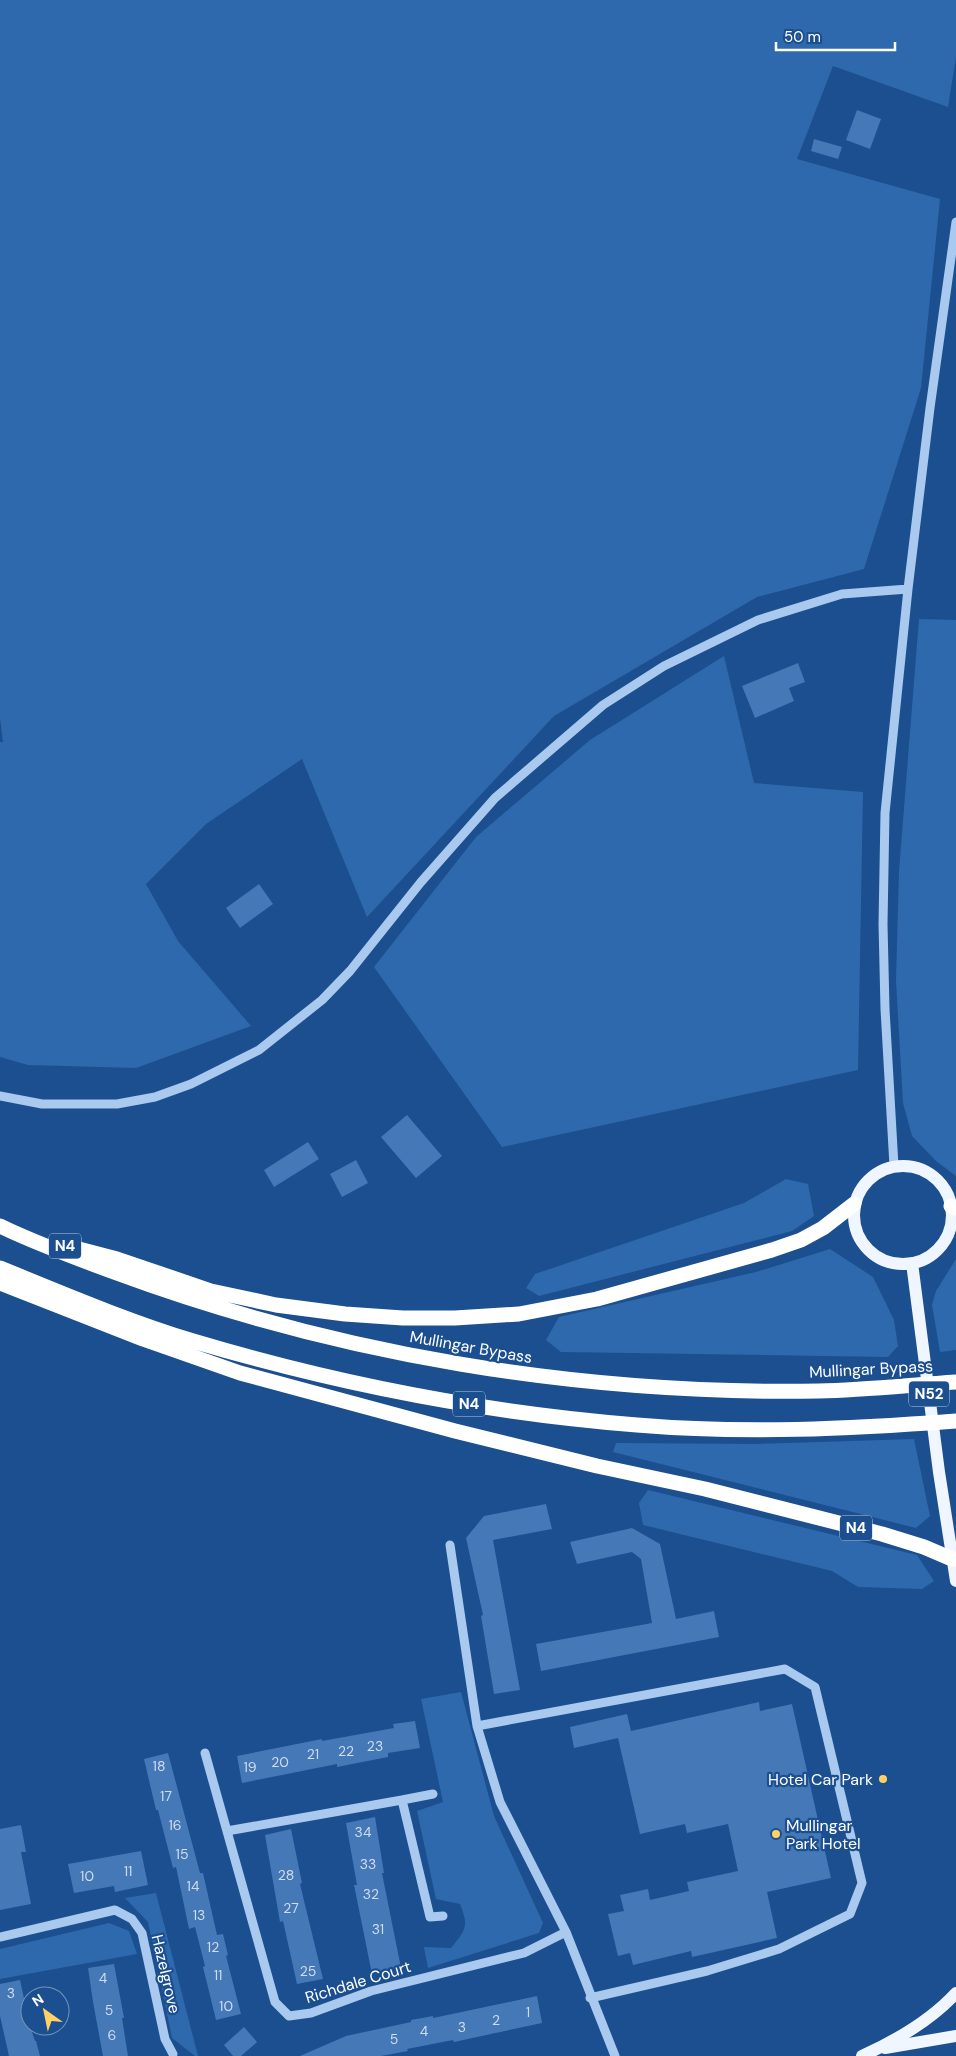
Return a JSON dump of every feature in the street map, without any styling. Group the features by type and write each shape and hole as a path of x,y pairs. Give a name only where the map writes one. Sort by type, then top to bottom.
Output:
{"highway":[{"name":"N4","path":"7,1229 117,1259 211,1291 276,1305 393,1317 455,1318 519,1314 598,1299 664,1281 801,1240 823,1228 854,1204"},
{"name":"Mullingar Bypass","path":"7,1229 180,1296 310,1333 432,1360 549,1378 677,1388 819,1391 956,1382"},
{"name":"N4","path":"0,1268 93,1306 192,1341 308,1372 396,1392 504,1410 637,1425 734,1429 856,1428 956,1421"},
{"name":"N4","path":"0,1283 143,1339 240,1374 455,1431 597,1466 705,1489 882,1534 924,1547 952,1559"}],"main road":[{"path":"894,1166 911,1166 926,1171 938,1180 947,1192 954,1207 947,1236 938,1249 926,1258 912,1263 896,1263 880,1259 867,1249 858,1236 854,1220 854,1204 860,1190 869,1178 882,1170 894,1166"},
{"name":"N52","path":"912,1263 939,1472 956,1580"},
{"path":"862,2056 878,2049 942,2008 956,1993"},
{"path":"878,2049 956,2036"}],"street":[{"path":"894,1166 885,1009 885,822 908,589 930,408 956,222"},
{"path":"0,1096 42,1104 117,1104 155,1096 191,1084 259,1050 322,1000 350,971 420,882 495,798 603,705 664,666 758,620 842,594 908,589"},
{"path":"450,1545 477,1726 500,1802 566,1932 590,1998 615,2056"},
{"path":"477,1726 785,1669 815,1687 862,1883 850,1914 779,1949 707,1971 590,1998"},
{"name":"Richdale Court","path":"205,1753 275,2002 289,2016 311,2013 371,1991 524,1953 566,1932"},
{"path":"226,1831 433,1794"},
{"path":"402,1800 430,1917 443,1916"},
{"name":"Hazelgrove","path":"0,1937 115,1910 132,1919 142,1934 165,2039 173,2054"}],"shaded area":[{"path":"0,0 956,0 956,57 948,107 833,66 797,159 940,199 921,388 864,569 757,597 554,716 367,917 302,759 206,824 146,884 178,941 251,1026 136,1068 28,1065 0,1057 0,742 3,742 0,718"},
{"path":"919,619 956,620 956,1176 936,1161 912,1136 903,1103 896,981 899,871"},
{"path":"724,656 754,783 863,792 858,1070 502,1147 374,967 476,837 590,740"},
{"path":"786,1179 808,1184 814,1216 792,1231 539,1296 526,1288 535,1274 744,1203"},
{"path":"830,1249 873,1277 894,1320 898,1346 888,1357 561,1352 546,1340 559,1317 756,1272"},
{"path":"956,1259 956,1350 940,1352 932,1305 936,1291"},
{"path":"914,1439 930,1516 916,1528 613,1452 616,1443 758,1444"},
{"path":"648,1490 917,1555 934,1581 922,1589 858,1587 832,1571 643,1525 639,1503"},
{"path":"461,1692 494,1816 543,1923 539,1933 428,1968 424,1947 451,1948 463,1932 465,1923 460,1904 436,1899 417,1811 443,1802 421,1699"},
{"path":"156,1893 198,2056 195,2056 172,2038 148,1922 125,1898"},
{"path":"109,1923 129,1931 137,1954 0,1979 0,1949"}],"building":[{"path":"857,110 881,119 870,149 846,140"},
{"path":"814,139 842,147 838,159 811,151"},
{"path":"798,663 805,682 789,688 794,701 755,718 742,686"},
{"path":"259,884 273,904 240,928 226,908"},
{"path":"407,1115 442,1156 416,1178 381,1137"},
{"path":"308,1142 319,1159 274,1187 264,1170"},
{"path":"356,1160 368,1183 342,1197 330,1174"},
{"path":"546,1504 552,1529 493,1540 520,1690 494,1694 481,1616 483,1615 466,1538 484,1516"},
{"path":"632,1528 660,1544 676,1619 714,1611 719,1637 541,1671 536,1644 652,1623 641,1559 632,1552 577,1564 570,1542"},
{"name":"Mullingar Park Hotel","path":"759,1702 760,1711 792,1704 831,1878 767,1892 777,1938 692,1957 691,1951 633,1965 630,1953 618,1956 608,1914 624,1911 620,1895 648,1889 650,1900 689,1891 687,1882 738,1871 728,1824 687,1833 685,1824 640,1834 618,1738 574,1748 570,1727 627,1714 631,1731"},
{"path":"415,1721 420,1748 388,1753 388,1757 337,1767 337,1764 242,1783 237,1756 322,1739 322,1741 394,1728 393,1724"},
{"path":"168,1753 200,1873 203,1873 217,1935 223,1934 228,1955 226,1956 241,2014 216,2020 195,1927 189,1929 176,1867 173,1868 158,1810 156,1810 144,1759"},
{"path":"375,1817 384,1873 382,1873 401,1968 372,1974 354,1885 357,1885 346,1823"},
{"path":"21,1825 26,1852 21,1852 31,1904 0,1910 0,1829"},
{"path":"291,1829 302,1883 300,1884 323,1979 297,1984 283,1921 280,1922 265,1835"},
{"path":"141,1851 148,1885 115,1892 114,1886 74,1893 68,1864"},
{"path":"114,1964 124,2018 122,2018 128,2056 103,2056 93,2002 88,1968"},
{"path":"20,1980 20,2036 33,2036 40,2056 9,2056 0,2016 0,1984"},
{"path":"537,1996 542,2023 454,2042 453,2040 407,2049 408,2051 381,2056 300,2056 346,2036 411,2022 411,2020 433,2016 433,2018"},
{"path":"244,2027 257,2042 241,2056 233,2056 224,2045"}],"place":[{"name":"Hotel Car Park","path":"883,1779"},
{"name":"Mullingar Park Hotel","path":"776,1834"}]}
